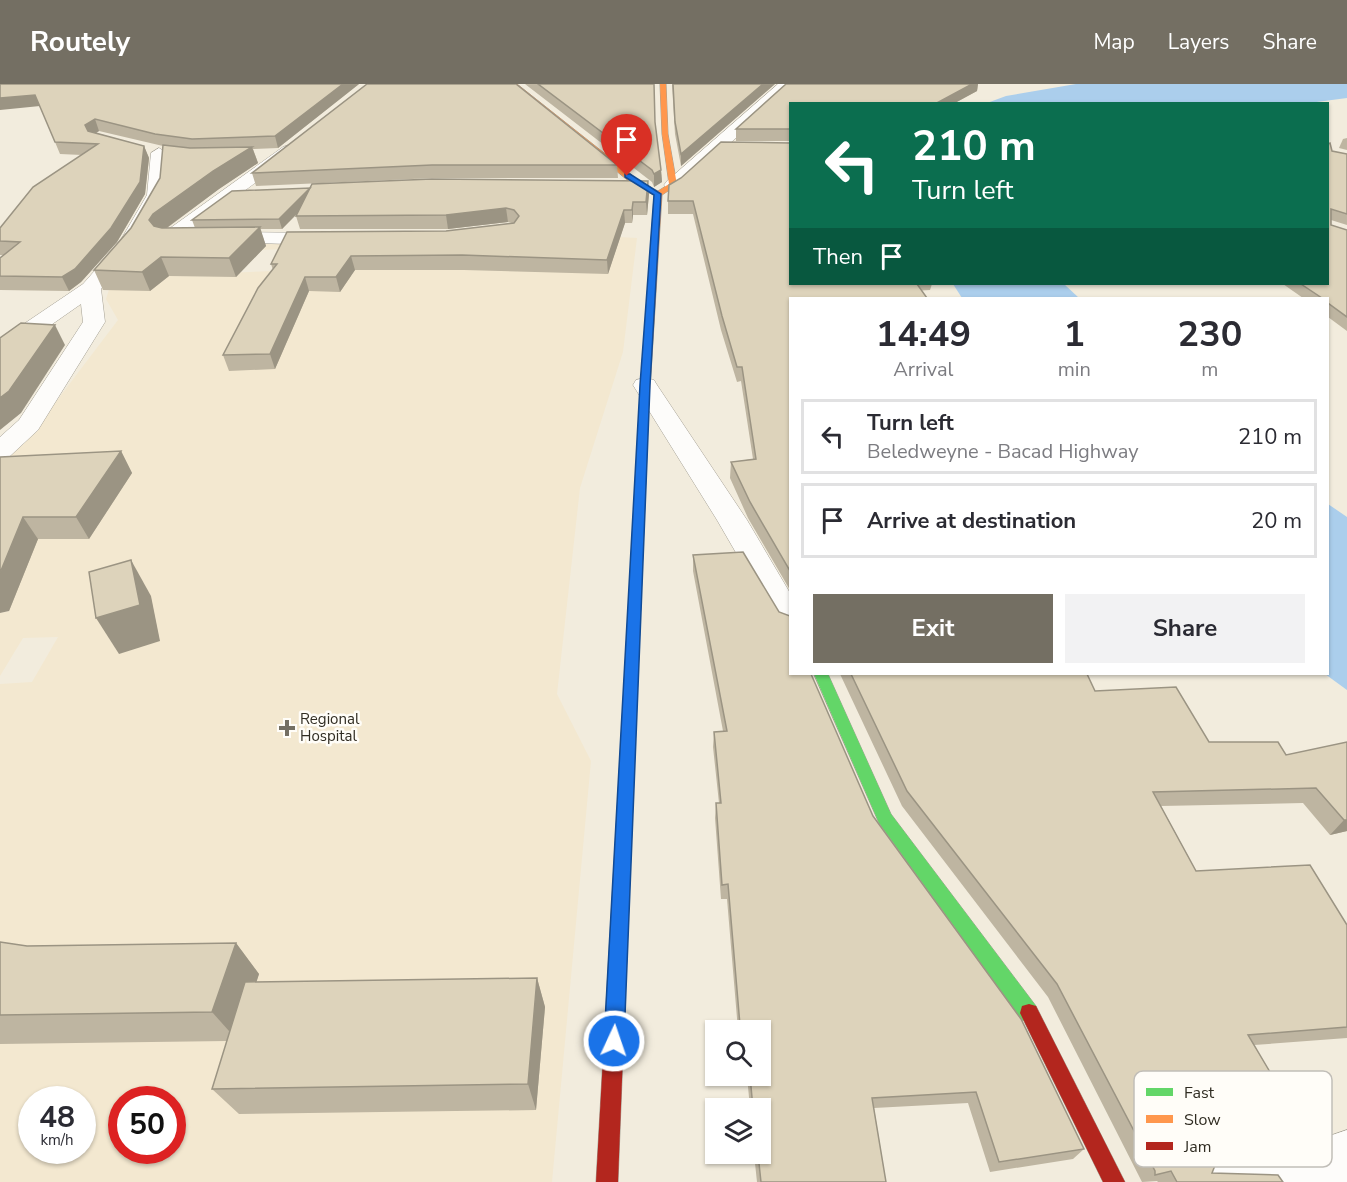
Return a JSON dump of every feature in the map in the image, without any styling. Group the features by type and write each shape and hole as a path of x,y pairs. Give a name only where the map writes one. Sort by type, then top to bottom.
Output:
{"main road":[{"path":"513,84 639,185 658,194"},
{"path":"658,194 673,185 665,134 663,84"},
{"path":"617,185 639,185"},
{"path":"227,194 250,193"},
{"path":"607,1182 645,385 658,194"},
{"path":"821,675 885,818 1030,1014 1114,1182"}],"street":[{"path":"673,185 761,108 777,90 791,85"},
{"path":"299,142 170,238 347,239"},
{"path":"716,147 739,149"},
{"path":"0,351 90,288 127,246 149,211 156,195 162,153"},
{"path":"250,156 283,155"},
{"path":"0,451 29,425 94,322 90,288"},
{"path":"645,385 732,520 789,617"},
{"path":"1332,1161 1347,1156"},
{"path":"1225,1182 1288,1176 1315,1167"}],"shaded area":[{"name":"Regional Hospital","path":"583,235 637,238 623,352 580,488 557,694 591,761 552,1182 0,1182 0,684 32,682 58,637 23,638 0,676 0,613 9,611 0,457 36,428 118,320 106,299 114,274 167,241","holes":["284,249 273,271 226,273 238,251"]}],"water":[{"path":"1076,84 1347,84 1347,98 1317,102 990,102 1006,96"},
{"path":"954,285 1065,285 1078,297 961,297"},
{"path":"1329,505 1347,517 1347,690 1326,675 1329,675"}],"building":[{"path":"0,84 343,84 275,136 192,139 155,134 95,119 85,125 88,131 144,146 140,182 111,228 75,269 62,277 0,276 0,258 20,242 0,241 0,228 33,187 98,144 55,142 35,95 0,98"},
{"path":"367,84 516,84 617,165 432,165 252,173"},
{"path":"538,84 654,84 655,122 661,170 654,174 652,170"},
{"path":"673,84 763,84 681,154 675,122"},
{"path":"786,84 972,84 939,102 789,102 789,129 736,129"},
{"path":"721,142 789,143 789,285 918,285 926,297 789,297 789,569 750,502 731,462 756,459 742,367 737,367 693,201 668,201 669,185 681,178"},
{"path":"1329,144 1332,151 1347,154 1347,214 1331,209 1331,225 1347,230 1347,317 1329,304 1329,297 1320,297 1302,285 1329,285"},
{"path":"163,145 190,148 252,147 213,171 153,214 149,220 154,226 162,228 260,227 229,258 161,257 142,272 94,270 131,228 160,178"},
{"path":"432,179 648,181 646,202 633,202 632,210 624,210 607,260 462,255 351,256 336,277 305,277 270,354 223,355 258,288 277,264 271,264 287,232 446,231 514,223 519,216 514,210 506,208 446,215 296,216 312,184"},
{"path":"310,188 279,219 192,220 232,191"},
{"path":"21,323 55,325 9,391 0,398 0,338"},
{"path":"121,451 76,517 23,517 0,573 0,457"},
{"path":"743,552 779,612 789,616 789,675 811,675 873,816 1021,1019 1084,1149 999,1162 976,1092 872,1098 886,1182 761,1182 759,1164 771,1164 771,1098 752,1098 751,1086 771,1086 771,1020 740,1020 728,884 722,885 716,803 721,803 714,732 727,731 693,555"},
{"path":"131,560 140,605 96,618 89,572"},
{"path":"851,675 1087,675 1095,691 1176,687 1209,742 1278,742 1286,755 1347,742 1347,820 1344,820 1316,788 1153,792 1196,871 1310,865 1347,925 1347,1027 1248,1035 1269,1071 1134,1071 1134,1131 1057,984 907,791"},
{"path":"0,942 27,946 236,943 212,1012 0,1015"},
{"path":"537,978 528,1084 212,1089 245,982"},
{"path":"1153,1167 1214,1167 1212,1173 1278,1175 1283,1182 1177,1182 1171,1171 1155,1175"}],"traffic: fast":[{"path":"629,722 642,453"},
{"path":"821,675 885,818 1029,1013"}],"traffic: slow":[{"path":"513,84 639,185 658,194"},
{"path":"642,453 658,194 673,185 665,134 663,84"}],"traffic: jam":[{"path":"607,1182 629,722"},
{"path":"1029,1013 1114,1182"}],"place":[{"name":"Regional Hospital","path":"287,728"}],"route":[{"path":"614,1041 645,385 658,194 627,176"}]}
